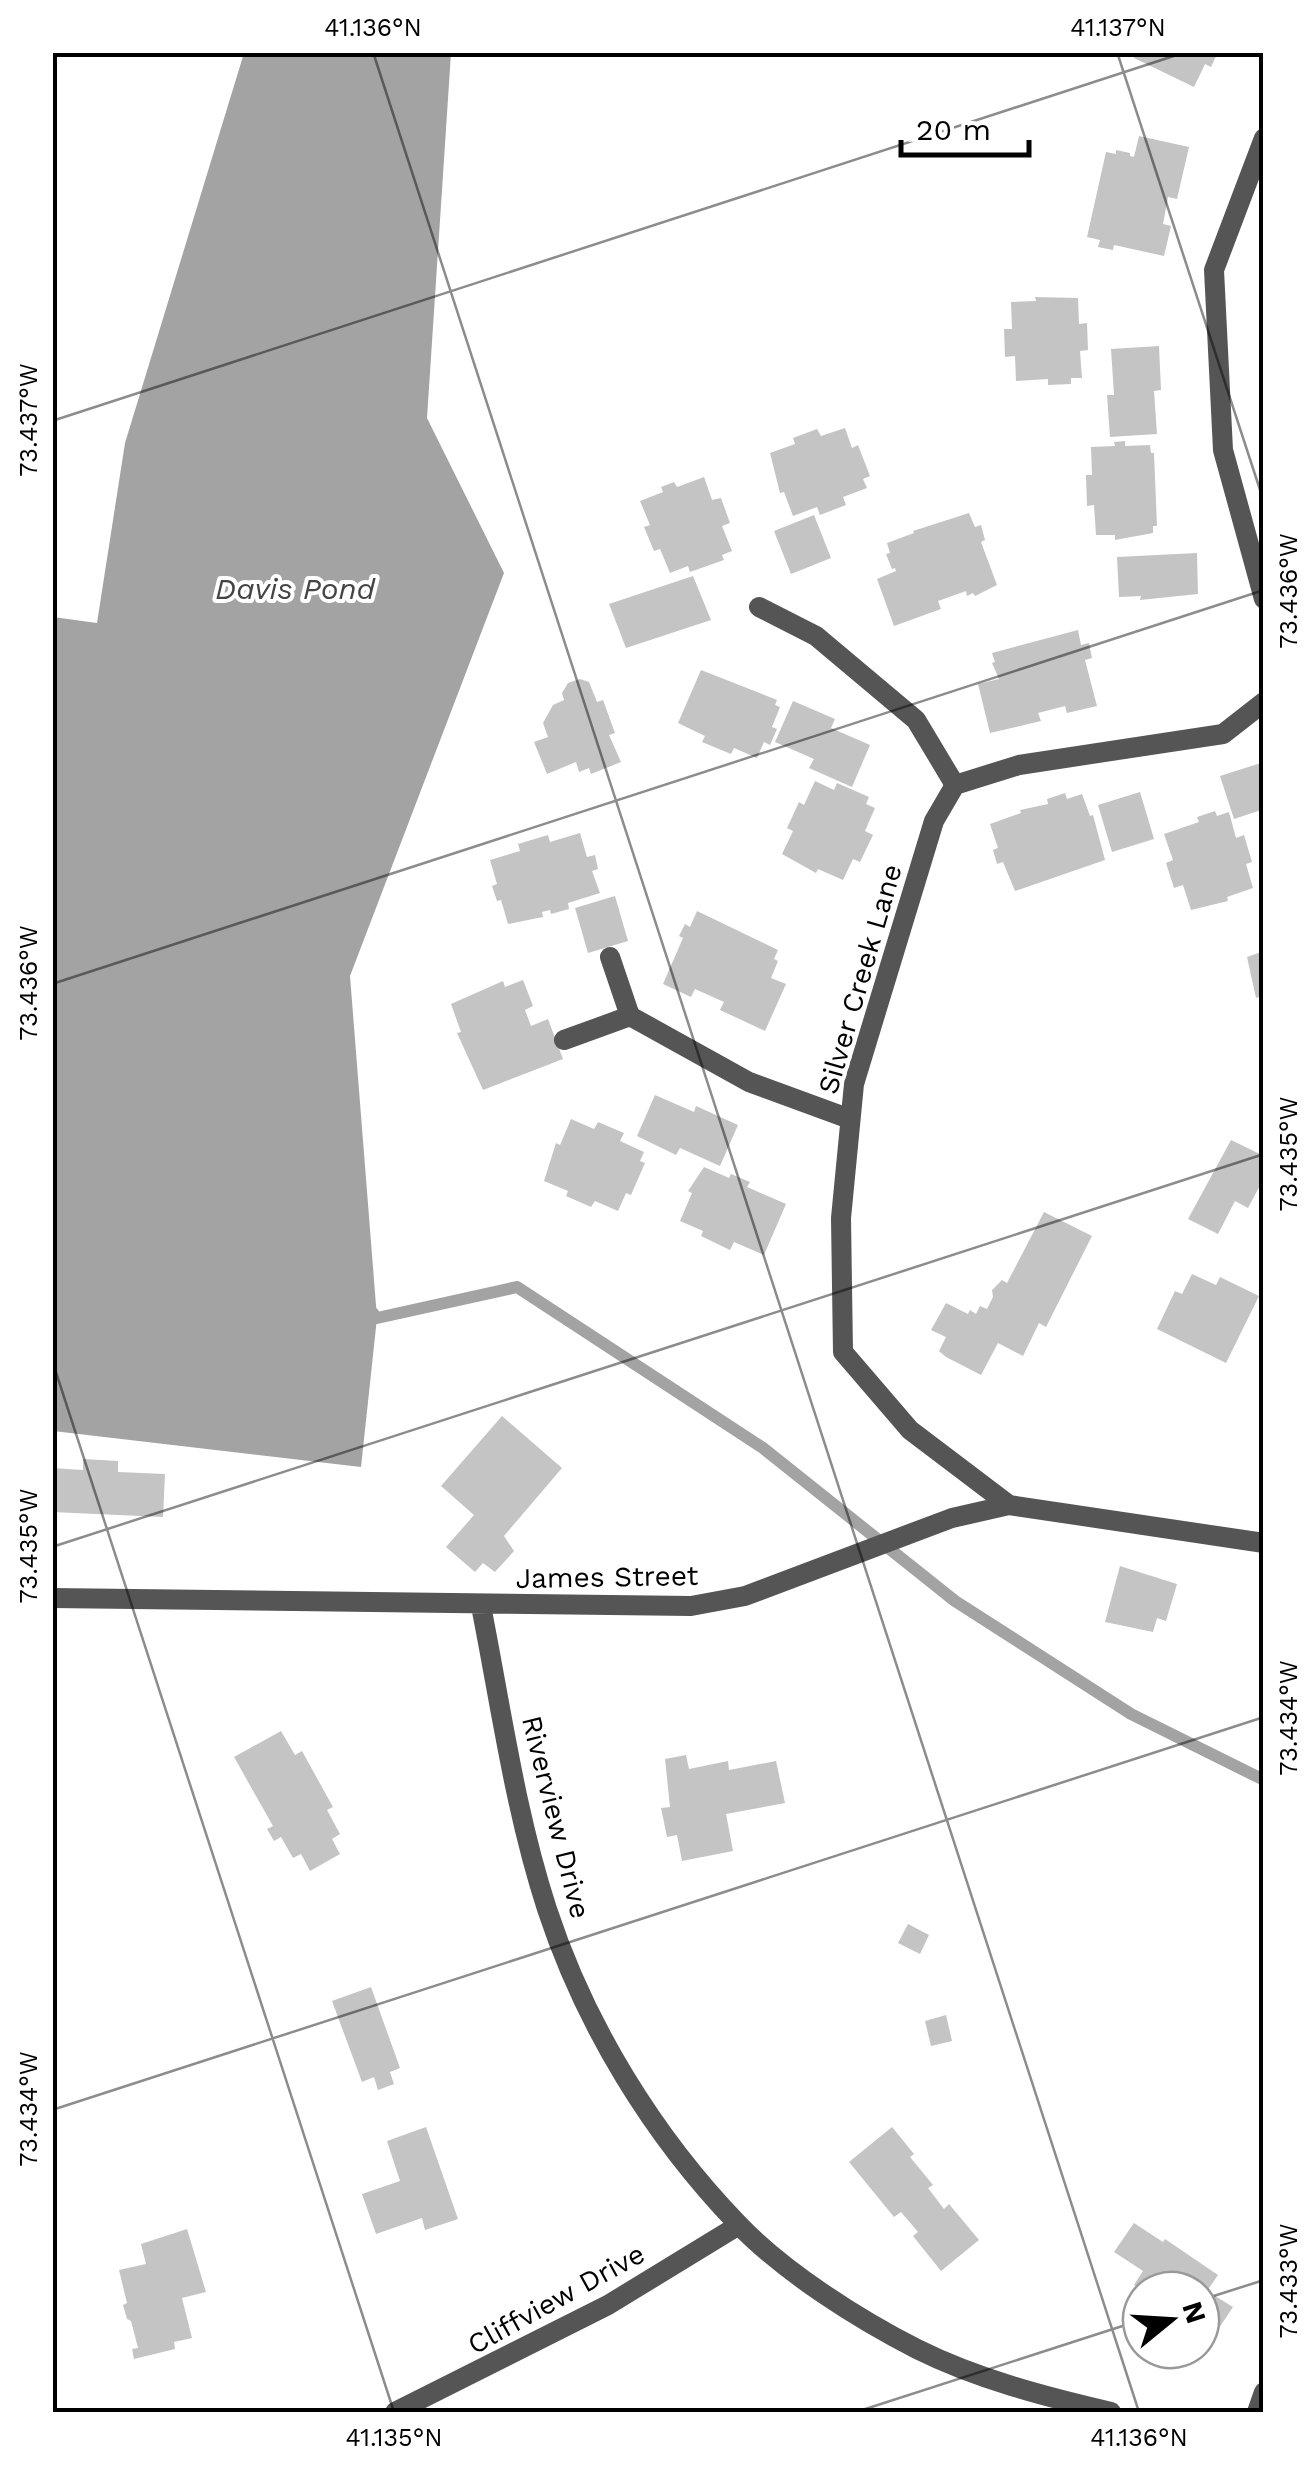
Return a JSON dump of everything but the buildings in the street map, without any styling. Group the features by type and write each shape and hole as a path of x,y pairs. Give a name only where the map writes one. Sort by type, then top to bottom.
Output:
{"street":[{"path":"1264,138 1214,270 1223,450 1264,599"},
{"path":"759,607 816,636 916,720 955,785 1019,765 1223,734 1264,702"},
{"name":"Silver Creek Lane","path":"955,785 934,821 854,1084 840,1218 842,1352 910,1430 1009,1506"},
{"path":"610,956 630,1016 749,1082 850,1119"},
{"path":"564,1040 630,1016"},
{"name":"James Street","path":"52,1598 691,1606 745,1596 952,1518 1009,1506 1264,1543"},
{"name":"Riverview Drive","path":"481,1606 533,1863 562,1952 585,2004 629,2083 681,2155 739,2225 796,2272 919,2350 1049,2397 1111,2412"},
{"name":"Cliffview Drive","path":"395,2412 608,2306 739,2225"},
{"path":"1257,2412 1264,2392"}],"water":[{"name":"Davis Pond","path":"244,53 451,53 427,418 504,573 350,976 377,1318 361,1467 53,1431 53,617 97,623 125,443"}],"waterway":[{"path":"367,1306 377,1318 517,1287 763,1448 955,1601 1131,1714 1264,1780"}]}
